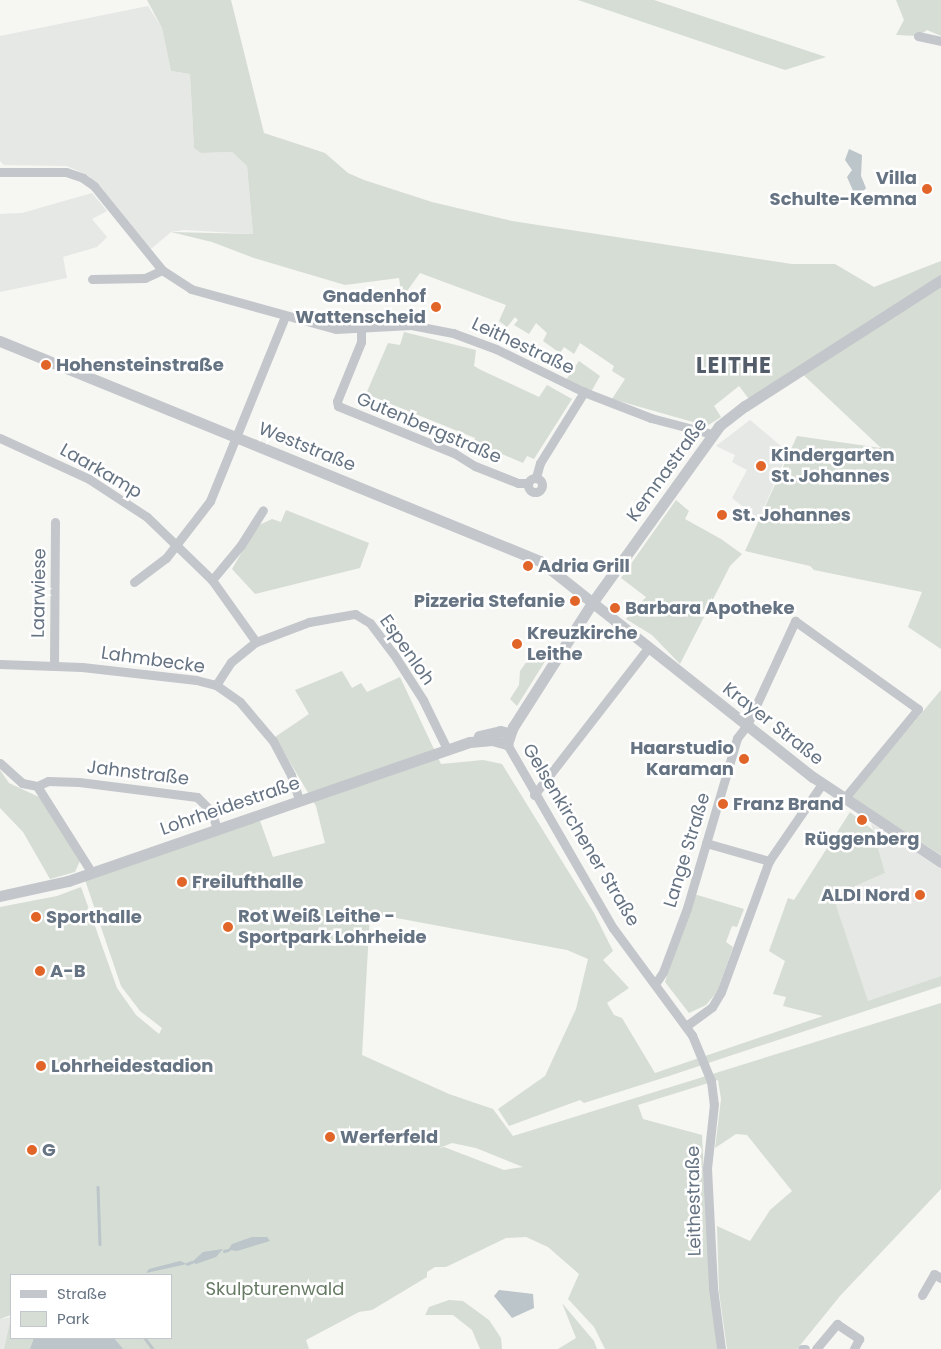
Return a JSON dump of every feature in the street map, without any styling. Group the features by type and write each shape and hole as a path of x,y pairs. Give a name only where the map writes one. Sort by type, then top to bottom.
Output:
{"street":[{"path":"918,36 941,41"},
{"name":"Leithestraße","path":"0,172 66,172 83,178 94,186 162,270 191,289 336,329 360,330 411,324 453,332 496,348 584,392 651,418 712,434"},
{"path":"92,279 144,278 162,270"},
{"name":"Kemnastraße","path":"592,603 712,434 745,406 941,280"},
{"path":"134,582 160,564 179,545 210,501 285,316"},
{"name":"Gutenbergstraße","path":"360,330 361,342 337,400 338,406 454,453 475,466 518,483 528,484 532,491 540,490 543,484 536,478 540,463 584,392"},
{"name":"Weststraße","path":"0,341 540,561 592,603"},
{"name":"Laarkamp","path":"0,438 89,479 147,517 179,545 212,580 256,642"},
{"path":"528,484 536,478"},
{"path":"212,580 241,545 263,510"},
{"name":"Laarwiese","path":"54,665 55,522"},
{"name":"Krayer Straße","path":"592,603 843,800 941,862"},
{"name":"Gelsenkirchener Straße","path":"592,603 508,739 534,795 613,928 686,1026 701,1054"},
{"name":"Espenloh","path":"216,685 231,662 256,642 309,622 349,615 360,616 370,623 393,653 423,700 447,749"},
{"name":"Lange Straße","path":"655,984 678,934 737,738 746,725 795,621 918,709 843,800"},
{"path":"534,795 648,648"},
{"name":"Lahmbecke","path":"0,664 54,665 196,680 216,685 240,702 273,741 291,775 299,800"},
{"name":"Lohrheidestraße","path":"0,896 34,890 92,873 447,749 470,742 508,739"},
{"path":"0,763 22,783 37,786 92,873"},
{"name":"Jahnstraße","path":"37,786 48,781 79,782 197,797 211,811 218,828"},
{"path":"686,1026 707,1011 722,992 769,861 822,784"},
{"path":"706,842 769,861"},
{"name":"Leithestraße","path":"701,1054 714,1098 708,1168 714,1288 721,1349"},
{"path":"922,1294 934,1274 941,1278"},
{"path":"816,1349 836,1324 859,1339 854,1349"}],"shaded area":[{"path":"148,6 162,28 171,71 190,74 194,148 201,153 232,152 247,166 253,234 184,230 171,232 151,249 89,176 67,166 4,165 0,161 0,36"},
{"path":"849,149 862,155 861,176 866,188 860,195 854,193 847,177 852,170 845,160"},
{"path":"92,193 107,211 92,219 107,237 97,247 63,257 67,278 0,292 0,214 22,213"},
{"name":"Kindergarten St. Johannes","path":"750,420 788,452 759,519 732,498 747,470 732,462 735,455 716,446"},
{"path":"871,823 941,869 941,976 868,1002 833,896 885,873"},
{"path":"252,1237 267,1237 270,1241 237,1251 228,1250 232,1244"},
{"path":"223,1249 216,1257 196,1264 192,1262 203,1252"},
{"path":"180,1261 187,1264 146,1273 149,1269"},
{"path":"499,1290 533,1294 534,1308 512,1318 494,1296"},
{"path":"10,1317 4,1349 0,1349 0,1319"},
{"path":"34,1339 115,1339 123,1349 30,1349"}],"green space":[{"path":"147,0 231,0 264,133 325,153 348,173 364,180 432,202 512,221 792,264 835,264 874,287 941,261 941,649 908,627 922,592 814,570 810,566 745,551 797,436 881,448 796,368 749,399 739,386 714,406 721,417 707,426 612,399 625,379 612,371 614,366 580,343 574,354 564,347 560,353 543,341 547,333 536,323 529,334 514,325 518,320 515,317 507,327 499,321 506,305 420,273 402,298 399,278 345,285 254,258 212,242 171,232 253,234 247,166 232,152 201,153 194,148 190,74 171,71 162,28"},
{"path":"578,0 654,0 826,57 785,70"},
{"path":"896,0 941,0 941,36 927,30 918,36 896,35 904,20"},
{"path":"404,332 476,350 474,366 539,397 547,385 572,399 534,459 527,456 523,463 474,442 475,438 366,394 388,343 400,345"},
{"path":"579,361 600,376 591,392 566,380"},
{"path":"676,500 689,511 685,519 721,539 742,554 730,566 680,664 652,635 626,619 646,597 621,578"},
{"path":"286,510 369,543 360,568 255,594 232,569 257,526 272,519 281,522"},
{"path":"535,650 549,655 517,706 510,699 519,685 520,671"},
{"name":"Skulpturenwald","path":"342,671 352,688 361,683 367,692 400,677 441,764 483,760 502,764 594,913 613,951 603,960 629,988 607,1003 614,1015 622,1018 655,1073 823,1016 783,1006 786,997 773,994 785,961 769,951 788,898 794,900 850,812 873,830 885,873 833,896 868,1001 941,976 941,986 584,1103 580,1100 509,1126 498,1109 545,1076 576,1009 588,959 567,950 370,913 362,1055 449,1094 493,1109 513,1136 941,1003 941,1189 840,1296 797,1349 727,1349 719,1292 717,1226 750,1241 770,1210 792,1191 747,1135 736,1134 715,1148 721,1099 718,1080 638,1105 643,1119 702,1135 709,1272 717,1349 605,1349 594,1327 568,1299 579,1274 548,1247 526,1237 506,1238 446,1267 435,1267 427,1272 427,1277 372,1310 359,1312 306,1340 309,1349 4,1349 10,1322 10,1339 172,1339 172,1274 10,1274 10,1315 0,1319 0,907 57,896 81,887 117,988 136,1015 159,1034 162,1028 140,1011 121,986 85,880 259,818 273,857 325,843 316,806 275,737 309,714 295,690","holes":["452,1143 476,1148 523,1167 504,1170 444,1147 437,1149"]},
{"path":"941,690 941,855 851,797"},
{"path":"0,770 9,783 41,798 80,861 75,872 50,879 23,832 0,808"},
{"path":"694,894 744,909 737,927 732,926 726,942 733,947 717,992 706,1005 689,1013 665,982"},
{"path":"449,1300 463,1301 489,1320 501,1338 502,1349 480,1349 472,1330 453,1315 425,1315 429,1307"},
{"path":"562,1303 594,1341 597,1349 558,1349 576,1338"}],"waterway":[{"path":"98,1187 100,1244"},
{"path":"224,1251 228,1250"},
{"path":"187,1264 192,1262"},
{"path":"146,1339 153,1349"}],"place":[{"name":"Villa Schulte-Kemna","path":"927,189"},
{"name":"Gnadenhof Wattenscheid","path":"436,307"},
{"name":"Hohensteinstraße","path":"46,365"},
{"name":"Kindergarten St. Johannes","path":"761,466"},
{"name":"St. Johannes","path":"722,515"},
{"name":"Adria Grill","path":"528,566"},
{"name":"Pizzeria Stefanie","path":"575,601"},
{"name":"Barbara Apotheke","path":"615,608"},
{"name":"Kreuzkirche Leithe","path":"517,644"},
{"name":"Haarstudio Karaman","path":"744,759"},
{"name":"Franz Brand","path":"723,804"},
{"name":"Rüggenberg","path":"862,820"},
{"name":"Freilufthalle","path":"182,882"},
{"name":"ALDI Nord","path":"920,895"},
{"name":"Sporthalle","path":"36,917"},
{"name":"Rot Weiß Leithe - Sportpark Lohrheide","path":"228,927"},
{"name":"A-B","path":"40,971"},
{"name":"Lohrheidestadion","path":"41,1066"},
{"name":"Werferfeld","path":"330,1137"},
{"name":"G","path":"32,1150"}],"district":[{"name":"LEITHE","path":"734,366"}]}
